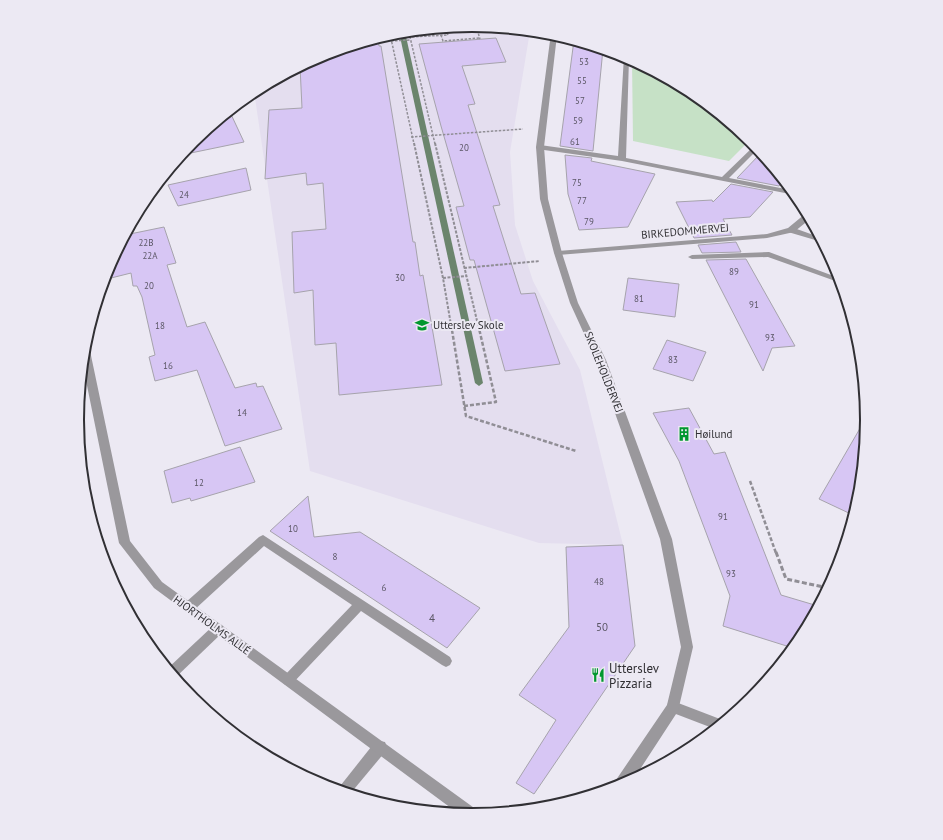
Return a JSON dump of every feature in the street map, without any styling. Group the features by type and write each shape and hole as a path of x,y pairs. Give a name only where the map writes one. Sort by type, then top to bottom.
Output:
{"street":[{"name":"SKOLEHOLDERVEJ","path":"553,40 540,147 544,200 559,256 574,303 601,360 666,539 687,647 673,707"},
{"path":"622,159 626,64"},
{"path":"540,147 622,159 784,191"},
{"path":"724,179 751,152"},
{"name":"BIRKEDOMMERVEJ","path":"559,256 768,236 791,230 804,220"},
{"path":"791,230 814,238"},
{"path":"692,257 769,254 832,278"},
{"name":"HJORTHOLMS ALLÉ","path":"88,364 125,543 158,584 462,808"},
{"path":"189,607 263,540 446,661"},
{"path":"288,680 360,604"},
{"path":"175,670 218,629"},
{"path":"628,775 673,707 715,722"},
{"path":"347,787 380,747"}],"path":[{"path":"442,35 443,41 480,38 478,32"},
{"path":"447,33 448,35 410,37 410,40 391,41 443,278 466,416 576,451"},
{"path":"410,40 434,135 496,402 464,406"},
{"path":"412,137 543,127"},
{"path":"464,268 559,256"},
{"path":"443,278 466,276"},
{"path":"750,481 786,579 821,587"}],"shaded area":[{"name":"Utterslev Skole","path":"472,32 529,36 510,152 515,225 533,281 580,370 623,545 539,543 310,471 255,98 300,72 323,62 371,45 396,39 421,35"}],"green space":[{"path":"632,67 666,84 687,97 708,112 745,145 729,161 633,141"}],"building":[{"path":"496,38 506,62 462,66 475,104 468,105 500,205 493,206 521,294 535,293 560,364 505,371 474,260 470,260 456,207 464,206 419,44"},
{"path":"379,43 379,46 381,46 413,242 415,242 420,276 423,275 442,385 339,395 336,343 315,345 313,290 294,293 292,232 326,229 323,183 307,185 306,173 265,179 269,110 302,108 300,72 371,45"},
{"path":"573,45 602,55 593,151 560,146"},
{"path":"231,115 244,142 190,153"},
{"path":"565,155 592,158 591,161 655,174 628,227 579,230 568,194"},
{"path":"757,157 780,185 779,186 737,178"},
{"path":"246,168 251,190 178,206 168,185"},
{"path":"731,184 773,192 750,217 723,219 732,235 694,238 676,202 712,200 713,202"},
{"path":"164,227 176,263 167,265 187,327 205,322 235,388 256,383 257,387 263,386 282,429 225,446 197,370 155,381 149,357 155,355 142,297 137,286 133,286 131,273 111,278 131,234"},
{"path":"736,242 741,252 702,253 698,245"},
{"path":"746,259 795,346 772,348 763,371 706,260"},
{"path":"628,278 679,284 675,317 623,310"},
{"path":"667,340 706,352 693,381 653,369"},
{"path":"689,408 714,454 725,452 781,595 813,604 787,646 723,626 730,596 679,461 653,413"},
{"path":"860,429 856,471 848,513 819,499"},
{"path":"240,447 255,482 191,501 190,498 172,503 164,471"},
{"path":"308,496 314,537 360,532 480,608 447,648 270,531"},
{"path":"623,545 635,646 534,794 516,783 556,720 519,695 569,627 566,547"}],"waterway":[{"path":"403,38 479,383"}],"place":[{"name":"Utterslev Skole","path":"422,325"},
{"name":"Høilund","path":"684,434"},
{"name":"Utterslev Pizzaria","path":"598,675"}]}
